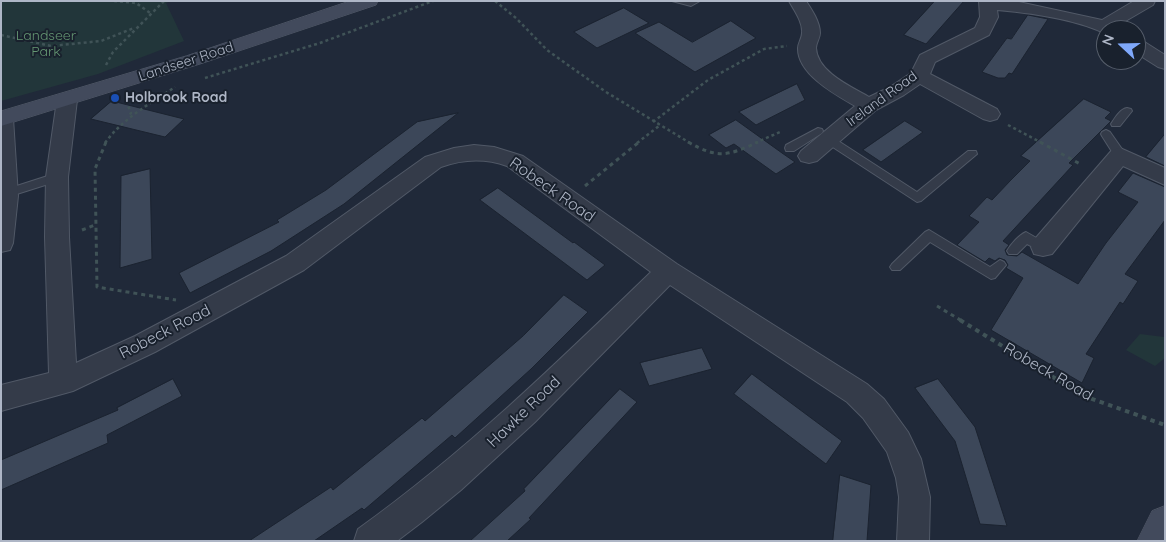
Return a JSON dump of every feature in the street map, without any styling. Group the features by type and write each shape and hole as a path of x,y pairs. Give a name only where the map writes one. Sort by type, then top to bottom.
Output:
{"street":[{"name":"Landseer Road","path":"2,118 68,100 369,1"},
{"path":"797,1 808,18 811,34 807,47 810,64 838,86 869,105"},
{"path":"1119,20 1146,1"},
{"path":"988,2 1032,8 1096,25"},
{"name":"Ireland Road","path":"799,152 820,132 897,91 919,76 927,59 983,31 989,17 988,2"},
{"path":"1146,51 1165,63"},
{"path":"919,76 990,114"},
{"path":"1,398 63,382 57,247 57,177 68,100"},
{"path":"1,243 6,221 2,118"},
{"name":"Robeck Road","path":"63,382 145,344 296,263 433,162 470,152 494,153 515,161 668,272 857,393 874,409 894,434 910,470 916,494 917,518 913,541"},
{"path":"1043,247 1120,155 1165,177"},
{"name":"Hawke Road","path":"370,541 452,478 513,424 668,272"},
{"path":"1155,541 1165,524"}],"lane":[{"path":"676,1 691,3 696,1"},
{"path":"1116,124 1127,111"},
{"path":"820,132 917,198 972,154"},
{"path":"1106,134 1120,155"},
{"path":"4,194 57,177"},
{"path":"896,267 928,235 991,274 1000,265"},
{"path":"1013,251 1026,236 1043,247"}],"path":[{"path":"114,1 136,3 150,13"},
{"path":"104,68 113,52 164,1"},
{"path":"196,81 267,62 366,28 433,1"},
{"path":"495,1 516,18 547,50 652,122 707,153 735,153 789,128 820,132"},
{"path":"1,35 51,46 101,41 135,28"},
{"path":"652,122 708,80 764,49 792,45 807,47"},
{"path":"178,85 138,112 116,130 106,142 98,157 95,169 96,287 216,306"},
{"path":"990,114 1102,176"},
{"path":"567,200 659,126"},
{"name":"Robeck Road","path":"937,306 1084,396 1165,425"}],"green space":[{"name":"Landseer Park","path":"1,1 171,1 166,3 184,41 98,74 1,101"},
{"path":"1140,334 1164,337 1165,358 1155,366 1126,350"}],"building":[{"path":"935,1 964,1 926,44 904,35"},
{"path":"624,8 649,23 597,48 574,32"},
{"path":"1028,15 1048,19 1012,74 1009,73 1005,78 998,78 982,72 1007,38 1011,39"},
{"path":"731,21 756,38 695,72 635,33 659,22 692,42"},
{"path":"797,84 805,100 756,125 739,112"},
{"path":"1084,99 1111,112 1105,118 1111,121 1069,163 1073,165 1003,241 1009,245 1005,250 1007,255 1017,256 1022,252 1078,284 1106,243 1138,202 1118,192 1133,173 1165,187 1165,220 1125,274 1138,281 1123,304 1120,302 1086,354 1094,358 1082,383 991,330 1023,278 1006,268 1008,265 1005,260 999,258 995,261 989,258 985,262 957,245 979,222 969,216 987,197 992,200 1030,161 1021,156"},
{"path":"112,101 184,119 165,137 91,119"},
{"path":"458,113 344,204 271,251 190,293 179,273 279,222 277,220 326,190 417,122"},
{"path":"736,120 795,162 776,174 734,144 726,148 709,135"},
{"path":"905,121 923,132 881,162 863,150"},
{"path":"1165,134 1165,166 1146,157"},
{"path":"150,169 152,259 120,268 121,176"},
{"path":"498,188 605,265 587,280 480,200"},
{"path":"564,295 588,312 531,369 455,438 452,435 364,510 362,508 314,541 249,541 331,487 333,490 422,418 425,421 523,336"},
{"path":"702,348 712,369 649,386 640,363"},
{"path":"752,374 842,441 826,464 734,394"},
{"path":"173,379 182,396 107,435 108,443 1,490 1,460 118,410 117,408"},
{"path":"938,379 975,427 1007,526 980,524 955,441 915,388"},
{"path":"620,389 637,402 529,518 531,519 507,541 470,541 525,491 524,489"},
{"path":"840,475 871,485 867,541 833,541"}],"place":[{"name":"Holbrook Road","path":"115,98"}]}
